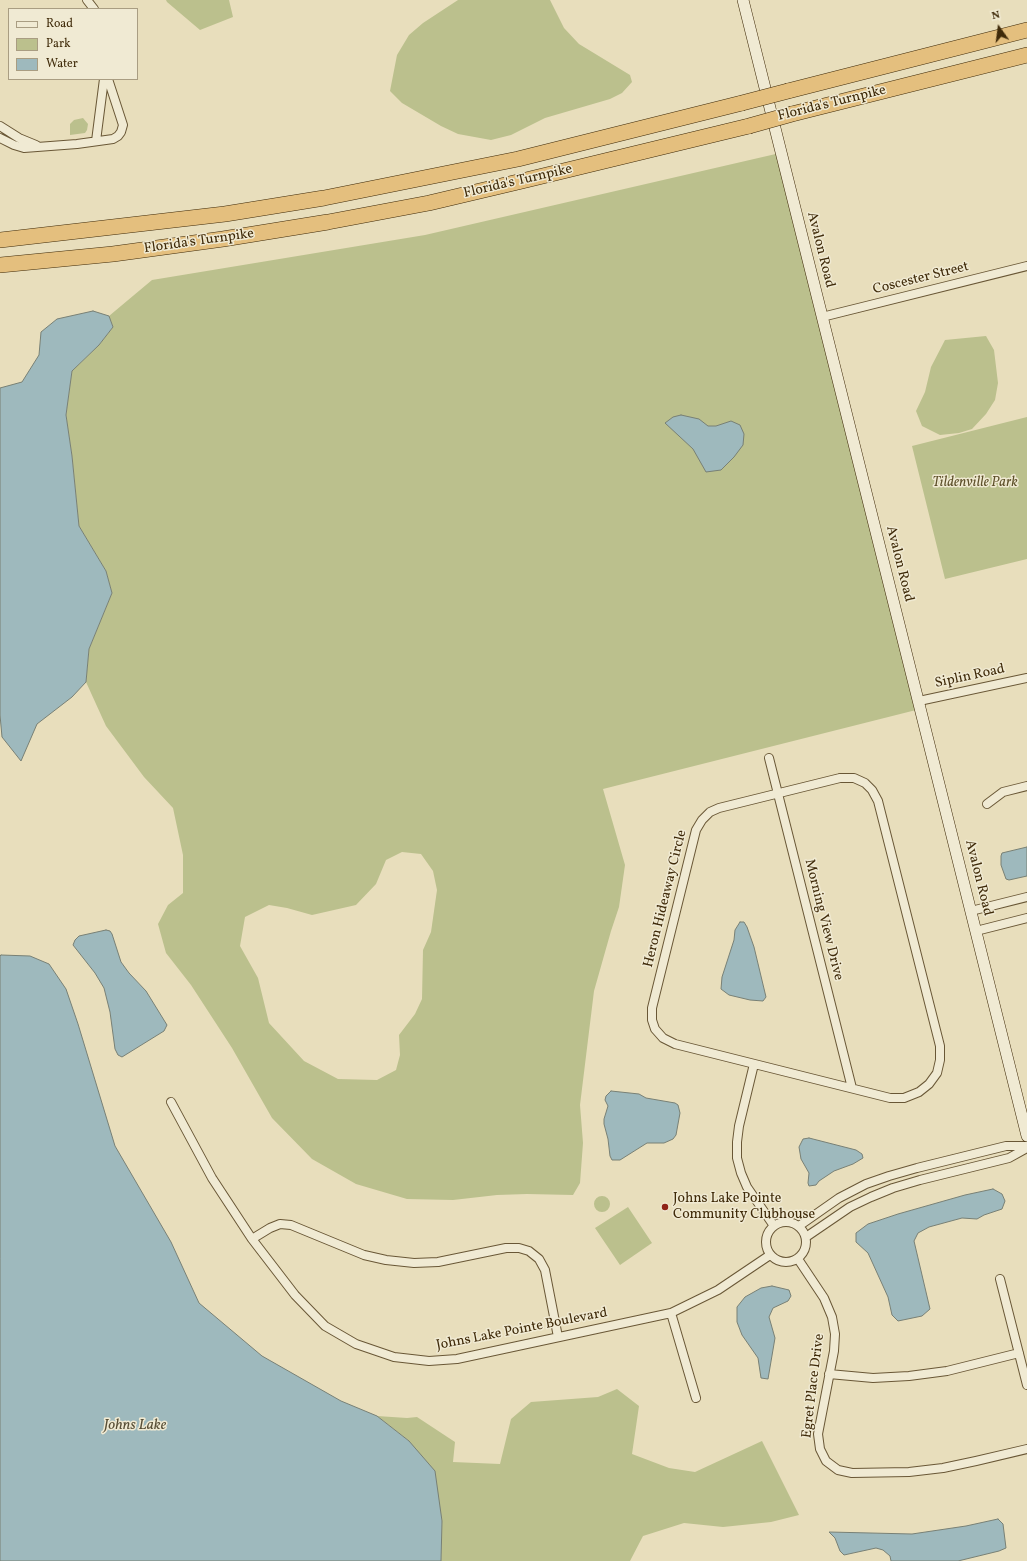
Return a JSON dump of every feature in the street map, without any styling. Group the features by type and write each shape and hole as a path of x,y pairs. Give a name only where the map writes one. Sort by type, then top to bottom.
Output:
{"highway":[{"name":"Florida's Turnpike","path":"0,240 225,214 324,198 518,159 1027,30"},
{"name":"Florida's Turnpike","path":"0,265 113,254 223,239 328,222 429,203 749,126 1027,55"}],"main road":[{"name":"Avalon Road","path":"742,0 1027,1136"}],"street":[{"path":"86,0 93,8"},
{"path":"96,141 104,80"},
{"path":"0,138 24,148 113,139 118,136 123,128 108,80"},
{"path":"0,126 28,143 42,147"},
{"name":"Coscester Street","path":"822,317 1027,266"},
{"name":"Siplin Road","path":"919,701 1027,678"},
{"name":"Morning View Drive","path":"768,758 852,1088"},
{"name":"Heron Hideaway Circle","path":"840,778 854,778 865,783 872,790 878,801 940,1046 940,1060 937,1073 930,1084 918,1092 904,1098 890,1098 754,1064 675,1044 664,1038 655,1029 652,1020 652,1008 696,830 702,820 710,812 719,808 840,778"},
{"path":"987,804 1002,792 1027,786"},
{"path":"971,911 1027,897"},
{"path":"976,931 1027,918"},
{"path":"754,1064 739,1126 737,1158 747,1187 774,1226"},
{"name":"Johns Lake Pointe Boulevard","path":"171,1102 212,1178 252,1239 295,1295 326,1326 356,1344 394,1357 429,1361 457,1359 671,1313 718,1290 770,1255"},
{"path":"798,1226 839,1198 866,1184 917,1168 1006,1146 1027,1147"},
{"path":"806,1237 850,1207 893,1188 1009,1158 1027,1147"},
{"path":"917,1168 920,1180"},
{"path":"782,1222 791,1222 798,1226 804,1231 806,1237 807,1246 804,1253 792,1262 785,1263 776,1261 770,1255 766,1246 768,1233 774,1226 782,1222"},
{"path":"252,1239 280,1224 291,1225 364,1255 386,1260 414,1263 438,1262 506,1248 519,1248 529,1251 539,1260 545,1270 558,1337"},
{"name":"Egret Place Drive","path":"798,1259 824,1298 832,1317 835,1334 834,1351 818,1434 820,1449 826,1461 838,1470 852,1473 909,1472 956,1465 1027,1449"},
{"path":"1000,1279 1027,1385"},
{"path":"671,1313 696,1398"},
{"path":"829,1374 873,1378 909,1376 947,1371 1019,1353"}],"green space":[{"path":"166,0 229,0 233,17 200,30"},
{"path":"458,0 550,0 564,28 579,44 630,75 632,82 622,93 610,99 545,118 511,135 491,140 458,134 441,126 402,103 390,91 397,55 409,35 423,23"},
{"path":"83,118 88,124 85,133 70,135 70,124 74,120"},
{"path":"780,153 920,709 603,789 625,865 619,907 594,991 580,1105 583,1143 580,1183 573,1195 497,1195 453,1200 407,1199 356,1184 312,1159 272,1118 232,1048 191,985 166,953 158,924 168,905 183,893 183,855 173,808 144,777 106,726 86,682 89,649 112,593 106,571 79,526 66,415 72,371 99,345 113,327 109,316 152,280 425,235","holes":["402,852 421,854 433,871 437,890 431,932 423,950 422,999 415,1014 399,1035 400,1055 396,1070 377,1080 338,1079 304,1061 269,1023 258,978 240,946 245,917 269,905 312,915 356,905 376,884 386,860"]},
{"path":"986,336 994,350 998,383 995,400 986,414 972,429 959,433 940,435 922,426 916,411 925,392 931,367 945,340"},
{"name":"Tildenville Park","path":"1027,417 1027,559 945,579 912,446"},
{"path":"602,1196 608,1198 610,1204 608,1210 602,1212 596,1210 594,1204 596,1198"},
{"path":"628,1207 652,1243 620,1265 595,1228"},
{"path":"617,1389 639,1406 632,1454 669,1468 695,1472 762,1441 799,1515 771,1522 723,1527 684,1523 643,1536 630,1561 441,1561 442,1521 409,1441 377,1416 407,1418 417,1417 455,1442 453,1462 500,1464 511,1419 531,1402 598,1397"}],"water":[{"path":"93,311 109,316 113,327 99,345 72,371 66,415 79,526 106,571 112,593 89,649 86,682 72,697 37,724 21,761 2,737 0,715 0,388 22,382 39,355 41,332 57,319"},
{"path":"681,415 699,419 708,426 716,426 731,421 740,425 744,434 743,445 721,470 706,472 693,449 665,423 673,417"},
{"path":"1027,847 1027,876 1009,880 1006,879 1001,865 1002,853"},
{"path":"740,922 744,922 747,927 754,947 766,997 763,1001 750,1000 729,995 721,989 722,977 734,940 735,930"},
{"path":"106,930 110,931 112,934 121,962 146,991 167,1025 164,1031 122,1057 118,1055 115,1049 110,1012 104,988 95,973 73,945 79,936"},
{"name":"Johns Lake","path":"1,955 30,956 49,964 66,989 115,1146 171,1242 199,1303 262,1356 341,1401 377,1416 409,1441 435,1471 442,1521 441,1561 0,1561"},
{"path":"611,1091 639,1094 646,1098 675,1103 678,1105 680,1113 676,1135 673,1139 664,1143 647,1143 620,1160 612,1160 604,1124 608,1106 605,1100 606,1096"},
{"path":"809,1138 856,1150 862,1154 863,1158 853,1164 834,1171 819,1181 816,1185 809,1186 809,1173 801,1159 799,1147 803,1139"},
{"path":"993,1189 1002,1194 1005,1201 1002,1209 977,1219 962,1218 929,1227 918,1233 914,1241 930,1309 922,1316 898,1321 892,1315 888,1297 868,1253 856,1242 856,1233 868,1224 898,1214 965,1195"},
{"path":"772,1286 789,1290 791,1296 788,1301 773,1308 769,1317 775,1338 768,1379 761,1378 758,1358 742,1335 737,1322 737,1307 745,1297 761,1288"},
{"path":"998,1519 1003,1524 1006,1548 958,1561 891,1561 890,1556 883,1550 876,1548 844,1555 840,1551 835,1538 829,1532 912,1534 966,1526"}],"place":[{"name":"Johns Lake Pointe Community Clubhouse","path":"665,1207"}]}
